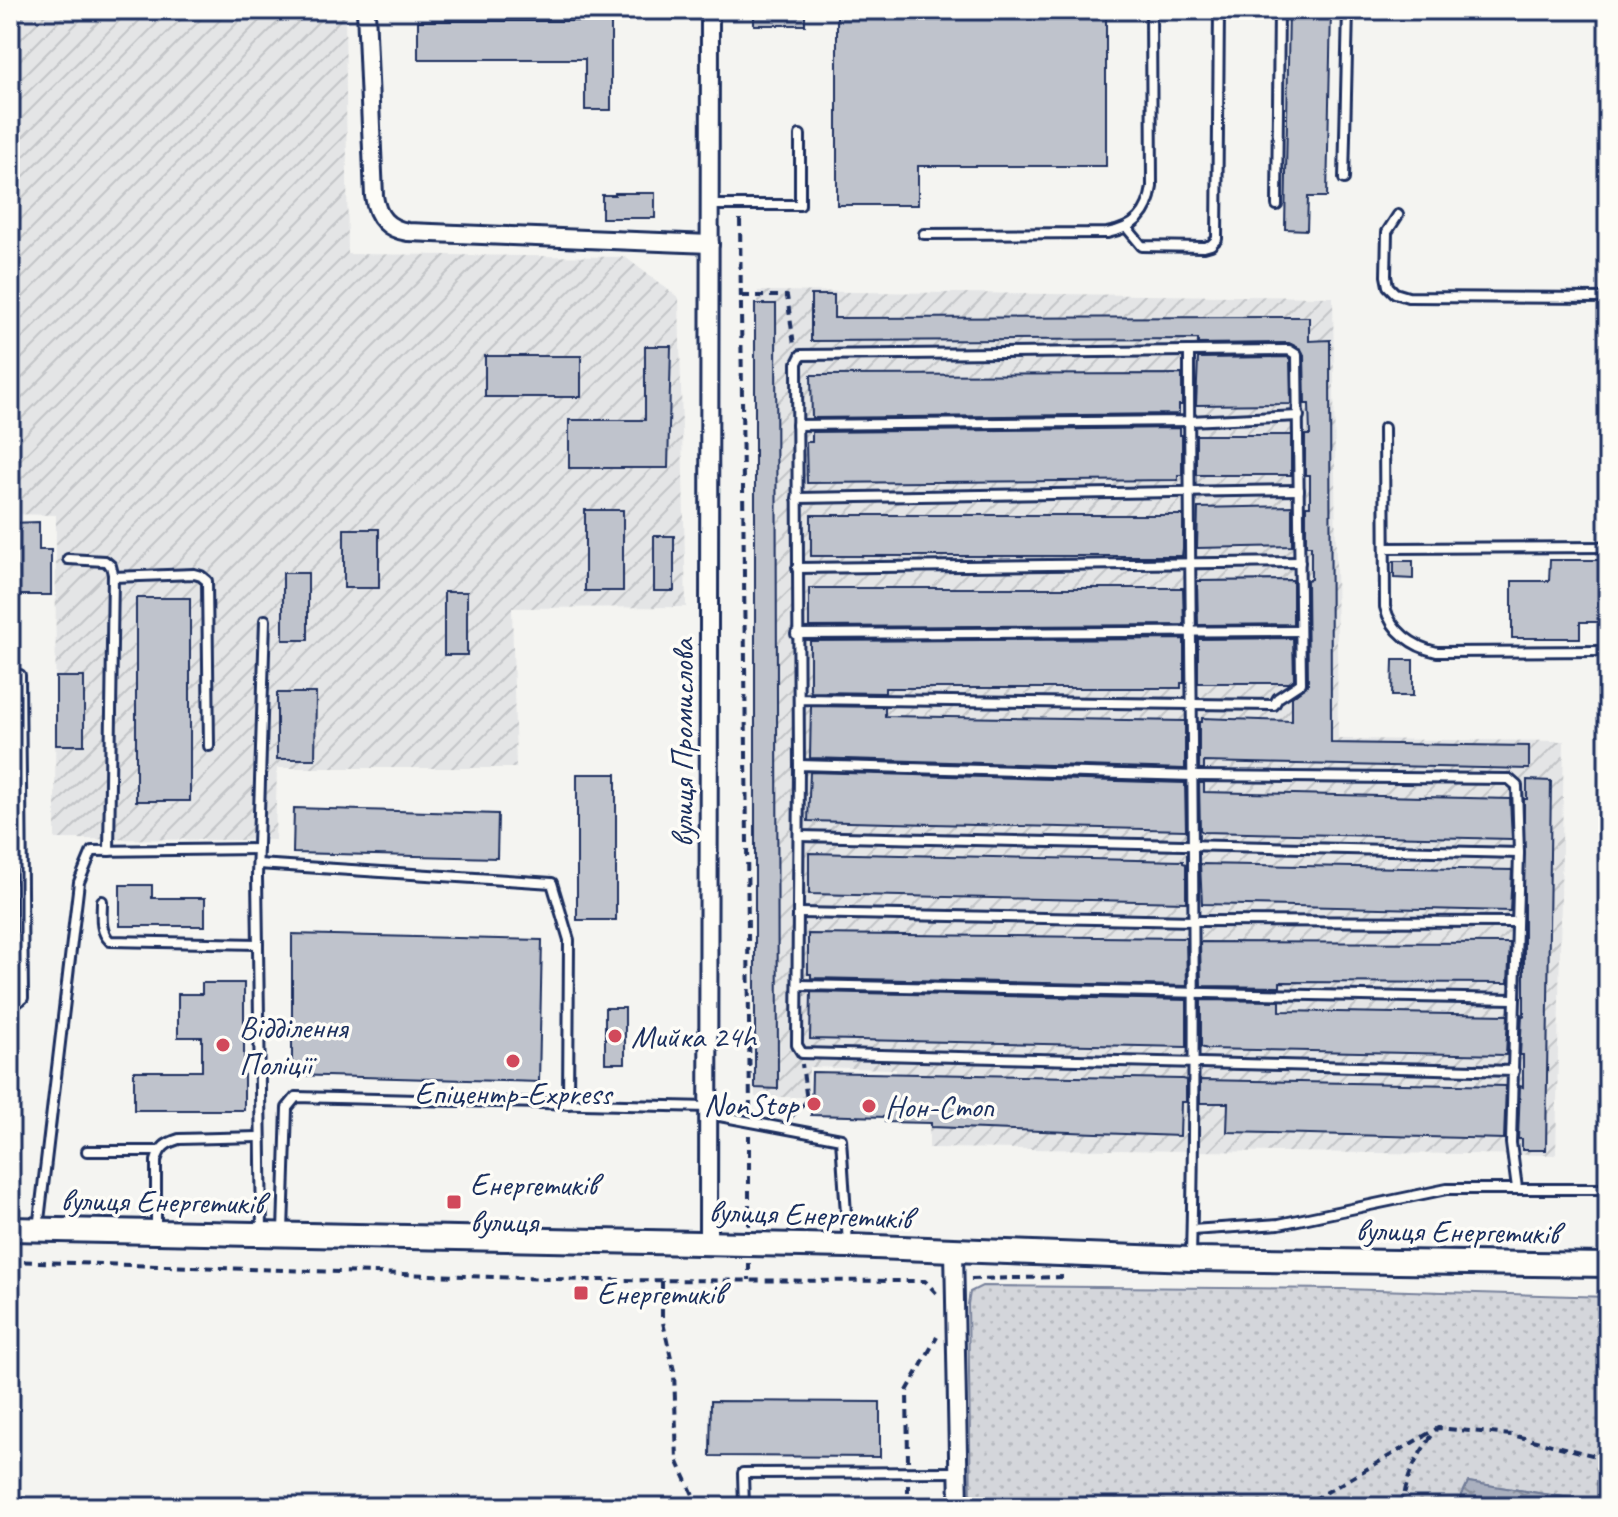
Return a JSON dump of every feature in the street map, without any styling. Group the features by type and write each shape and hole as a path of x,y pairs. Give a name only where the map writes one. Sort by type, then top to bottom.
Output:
{"main road":[{"name":"вулиця Енергетиків","path":"10,1229 848,1246 1191,1259 1608,1265"}],"street":[{"path":"366,10 374,196 378,214 391,227 408,232 710,244"},
{"name":"вулиця Промислова","path":"708,1243 710,10"},
{"path":"954,1250 959,1507"}],"lane":[{"path":"924,234 1107,233 1127,228 1144,214 1152,187 1151,10"},
{"path":"1127,228 1142,246 1204,247 1217,239 1219,10"},
{"path":"1277,205 1279,10"},
{"path":"1344,179 1348,10"},
{"path":"710,205 800,205 800,135"},
{"path":"1398,215 1387,232 1386,276 1388,286 1395,293 1408,297 1608,298"},
{"path":"1189,351 1196,992 1191,1259"},
{"path":"799,699 1274,705 1278,698 1301,683 1298,360 1294,352 805,354 798,358 799,1049 806,1054 1514,1071"},
{"path":"797,425 1189,421 1299,416"},
{"path":"1384,428 1384,599 1387,614 1400,634 1437,652 1608,651"},
{"path":"797,498 1299,490"},
{"path":"1385,548 1608,547"},
{"path":"68,559 105,561 111,566 113,577 109,851"},
{"path":"797,568 1300,562"},
{"path":"113,577 194,574 207,581 209,746"},
{"path":"265,620 258,849 259,1137 272,1236"},
{"path":"796,634 1300,631"},
{"path":"10,675 20,675 23,998 10,1008"},
{"path":"799,765 1194,776 1509,779 1517,786 1519,853 1511,1143 1517,1188"},
{"path":"800,836 1519,853"},
{"path":"38,1230 79,882 92,851 258,849"},
{"path":"258,864 552,883 569,940 568,1104"},
{"path":"102,901 105,936 117,943 258,944"},
{"path":"800,913 1195,921 1517,922"},
{"path":"799,985 1514,999"},
{"path":"272,1236 287,1108 296,1097 709,1110 841,1139 848,1246"},
{"path":"156,1233 155,1179 159,1151 167,1142 259,1137"},
{"path":"87,1151 159,1151"},
{"path":"1192,1230 1279,1224 1447,1189 1608,1189"},
{"path":"744,1507 743,1473 959,1472"}],"path":[{"path":"740,205 749,1280"},
{"path":"741,296 787,296 797,363"},
{"path":"790,1118 807,1101 799,1049"},
{"path":"10,1261 662,1281 925,1281 939,1297"},
{"path":"662,1281 662,1318 674,1371 677,1460 696,1507"},
{"path":"908,1507 907,1391 941,1332"},
{"path":"1403,1507 1404,1488 1418,1455 1438,1428"},
{"path":"1301,1507 1438,1428 1512,1435 1608,1459"}],"shaded area":[{"path":"10,10 345,10 348,254 625,257 679,298 686,607 512,608 516,768 277,768 275,840 55,839 56,515 10,514"},
{"path":"758,291 1333,297 1338,739 1564,741 1556,1155 929,1148 929,1096 896,1095 896,1069 809,1067 808,1097 755,1097"},
{"path":"982,1286 1342,1289 1608,1297 1608,1504 1469,1482 1456,1507 1245,1507 1109,1503 1108,1507 971,1507 968,1304 970,1292"}],"water":[{"path":"1468,1482 1608,1504 1608,1507 1456,1507"}],"building":[{"path":"754,10 805,10 805,25 754,25"},
{"path":"837,10 1106,10 1106,166 918,166 918,205 837,205"},
{"path":"1289,10 1331,10 1327,197 1308,197 1307,230 1285,229"},
{"path":"418,21 611,21 611,110 585,110 585,59 418,59"},
{"path":"655,193 655,218 602,218 602,195"},
{"path":"811,295 834,295 834,318 1309,317 1309,341 1330,340 1331,743 1529,746 1529,769 1204,762 1204,769 1199,769 1199,722 1202,718 1292,721 1292,697 1308,684 1307,580 1311,579 1311,546 1306,546 1310,475 1305,475 1305,435 1310,435 1301,349 1289,343 1198,344 1198,339 811,341"},
{"path":"755,304 776,304 778,1089 755,1088"},
{"path":"645,346 671,346 668,468 569,468 569,420 645,420"},
{"path":"485,356 581,356 581,397 485,397"},
{"path":"1198,358 1290,359 1291,404 1196,405"},
{"path":"1182,374 1179,414 812,418 811,375"},
{"path":"1180,428 1182,475 1178,475 1178,480 807,483 806,442 812,442 812,432"},
{"path":"1196,435 1291,435 1291,475 1196,475"},
{"path":"1292,506 1292,546 1197,548 1198,508"},
{"path":"585,510 623,510 623,591 585,591"},
{"path":"811,515 1183,515 1183,548 1182,556 811,556"},
{"path":"39,522 39,550 51,550 51,595 10,595 10,523"},
{"path":"344,529 379,529 379,588 344,588"},
{"path":"654,536 674,536 674,591 654,591"},
{"path":"1550,560 1608,560 1608,622 1580,622 1580,638 1512,638 1512,581 1549,581"},
{"path":"1394,561 1413,561 1413,579 1394,578"},
{"path":"283,573 308,573 308,640 283,640"},
{"path":"1293,580 1293,624 1198,625 1197,581"},
{"path":"809,588 1183,588 1184,625 809,627"},
{"path":"444,592 467,592 467,655 444,655"},
{"path":"136,598 190,598 190,801 136,801"},
{"path":"1293,638 1294,679 1289,683 1198,683 1198,639"},
{"path":"1184,639 1184,683 1181,683 1181,688 885,688 885,693 811,692 810,688 810,641"},
{"path":"1393,660 1413,660 1413,696 1392,696"},
{"path":"56,677 84,677 84,745 56,745"},
{"path":"277,693 316,693 315,759 277,759"},
{"path":"811,706 885,707 885,716 1185,721 1185,769 810,758"},
{"path":"810,772 1185,783 1186,830 808,821"},
{"path":"577,774 616,774 616,920 577,920"},
{"path":"1527,780 1551,781 1546,1150 1522,1150 1522,1139 1518,1139 1520,1086 1523,1087 1523,1055 1520,1055 1524,1016 1524,799 1527,799"},
{"path":"1199,783 1204,783 1204,792 1510,799 1512,839 1203,832 1200,830"},
{"path":"294,808 498,814 497,858 293,853"},
{"path":"809,853 1183,861 1186,864 1186,902 809,894"},
{"path":"1200,864 1512,870 1510,911 1202,904"},
{"path":"120,885 152,885 152,898 205,898 205,926 120,926"},
{"path":"292,934 542,940 539,1082 292,1075"},
{"path":"808,934 1186,938 1187,986 811,978 808,974"},
{"path":"1200,942 1510,943 1508,983 1280,982 1280,987 1201,986"},
{"name":"Відділення Поліції","path":"202,983 244,983 244,1110 134,1110 134,1071 202,1071 202,1037 178,1037 178,994 202,994"},
{"path":"811,992 1187,1000 1187,1047 810,1039"},
{"path":"1201,1000 1280,1001 1280,1011 1508,1015 1506,1055 1207,1049 1201,1047"},
{"name":"Мийка 24һ","path":"605,1008 625,1008 625,1063 605,1063"},
{"path":"812,1072 1182,1079 1186,1080 1186,1102 1181,1102 1180,1136 931,1127 931,1123 885,1122 886,1117 811,1115"},
{"path":"1200,1080 1506,1086 1504,1139 1227,1132 1228,1103 1200,1103"},
{"path":"711,1401 880,1402 880,1457 710,1456"}],"place":[{"name":"Мийка 24һ","path":"615,1036"},
{"name":"Відділення Поліції","path":"223,1045"},
{"name":"Епіцентр-Express","path":"513,1061"},
{"name":"NonStop","path":"814,1104"},
{"name":"Нон-Стоп","path":"869,1106"},
{"name":"Енергетиків вулиця","path":"454,1202"},
{"name":"Енергетиків","path":"581,1293"}]}
